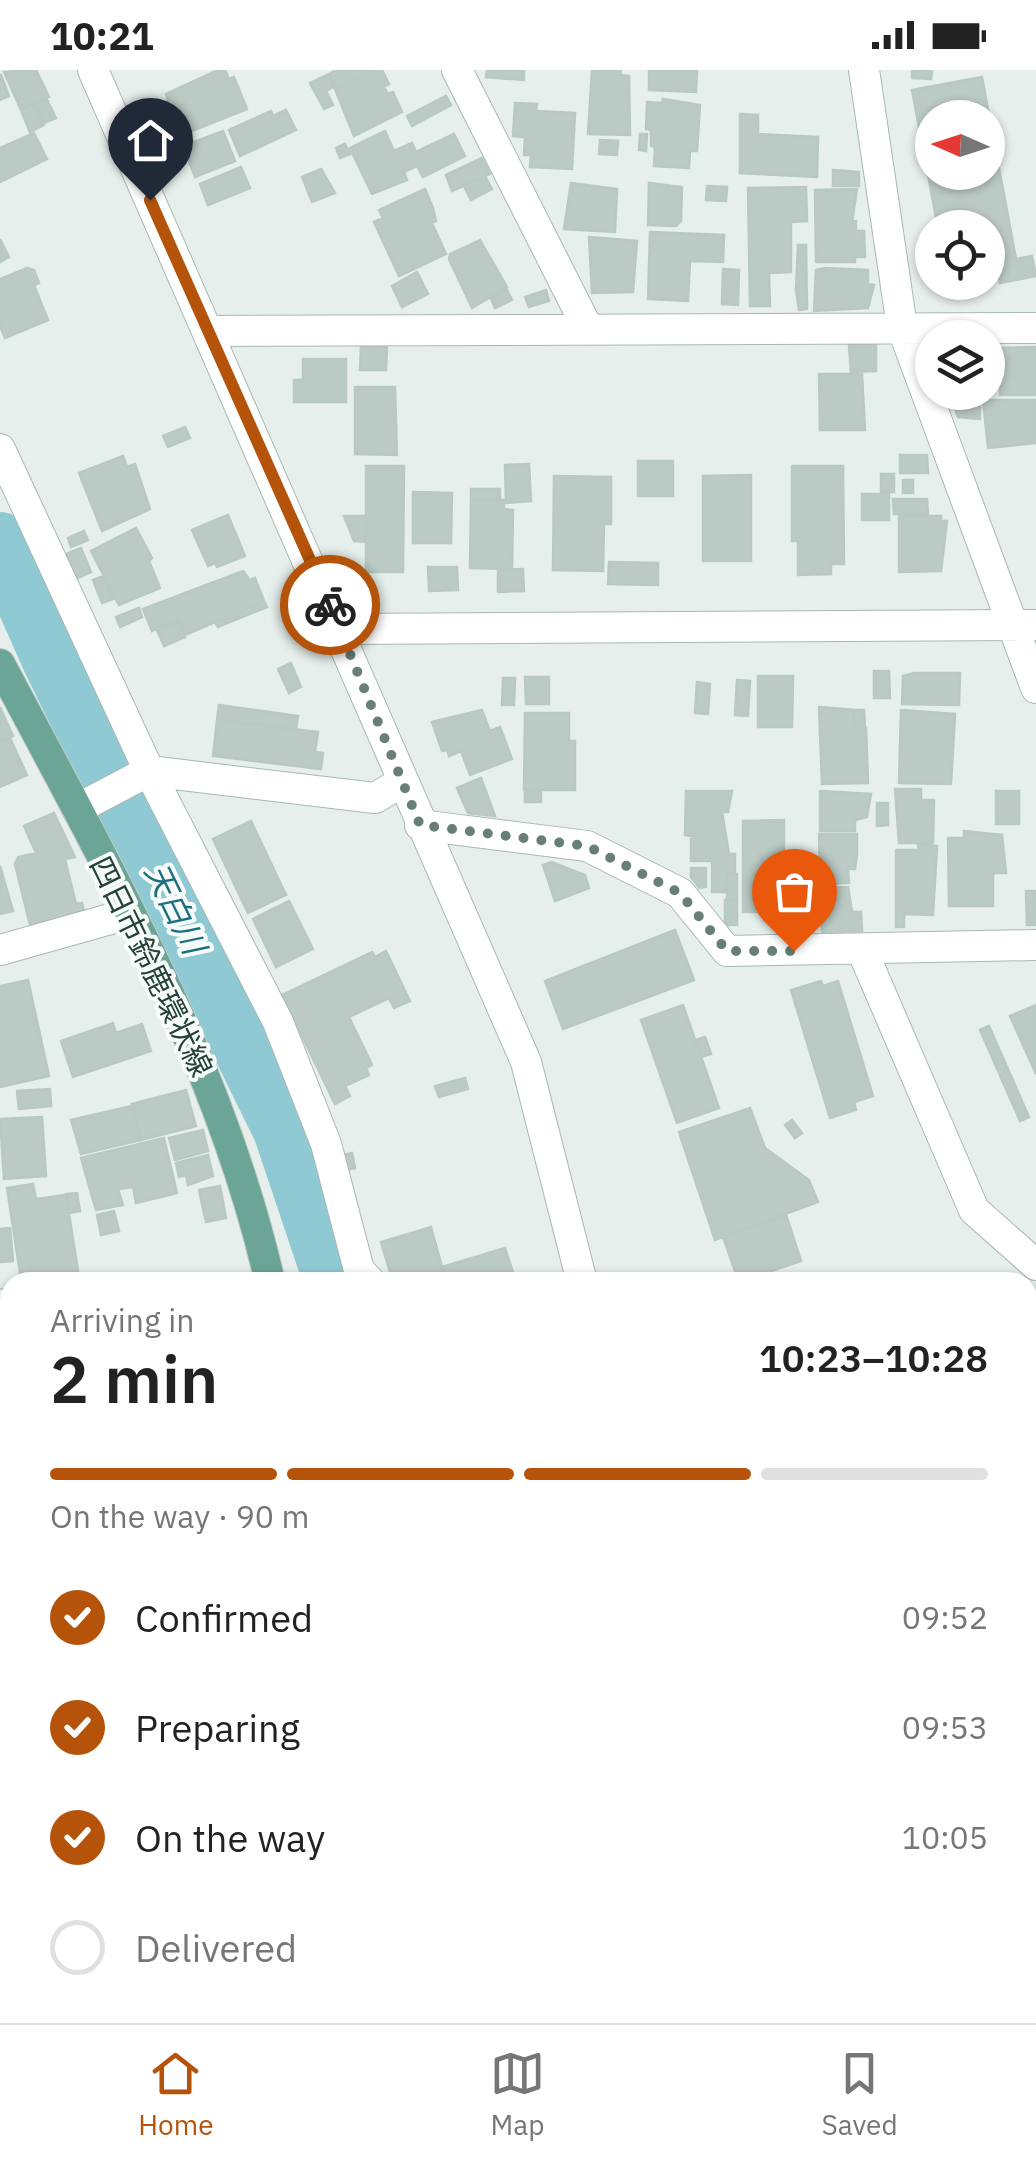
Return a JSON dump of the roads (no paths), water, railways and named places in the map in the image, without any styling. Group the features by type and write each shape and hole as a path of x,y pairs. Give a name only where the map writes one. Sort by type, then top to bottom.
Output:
{"main road":[{"name":"四日市鈴鹿環状線","path":"0,664 77,809 202,1066 250,1196 268,1272"}],"street":[{"path":"93,70 526,1062 579,1272"},
{"path":"457,70 588,328"},
{"path":"864,70 902,327 1024,625 1036,688"},
{"path":"207,330 1036,328"},
{"path":"0,449 149,771 278,1022 326,1144 361,1272"},
{"path":"340,629 1024,625"},
{"path":"77,809 149,771 375,798 402,782"},
{"path":"420,825 587,846 680,893 727,951 1036,945"},
{"path":"0,950 128,914"},
{"path":"862,950 974,1210 1036,1266"}],"waterway":[{"name":"天白川","path":"0,542 52,660 283,1130 331,1272"}]}
